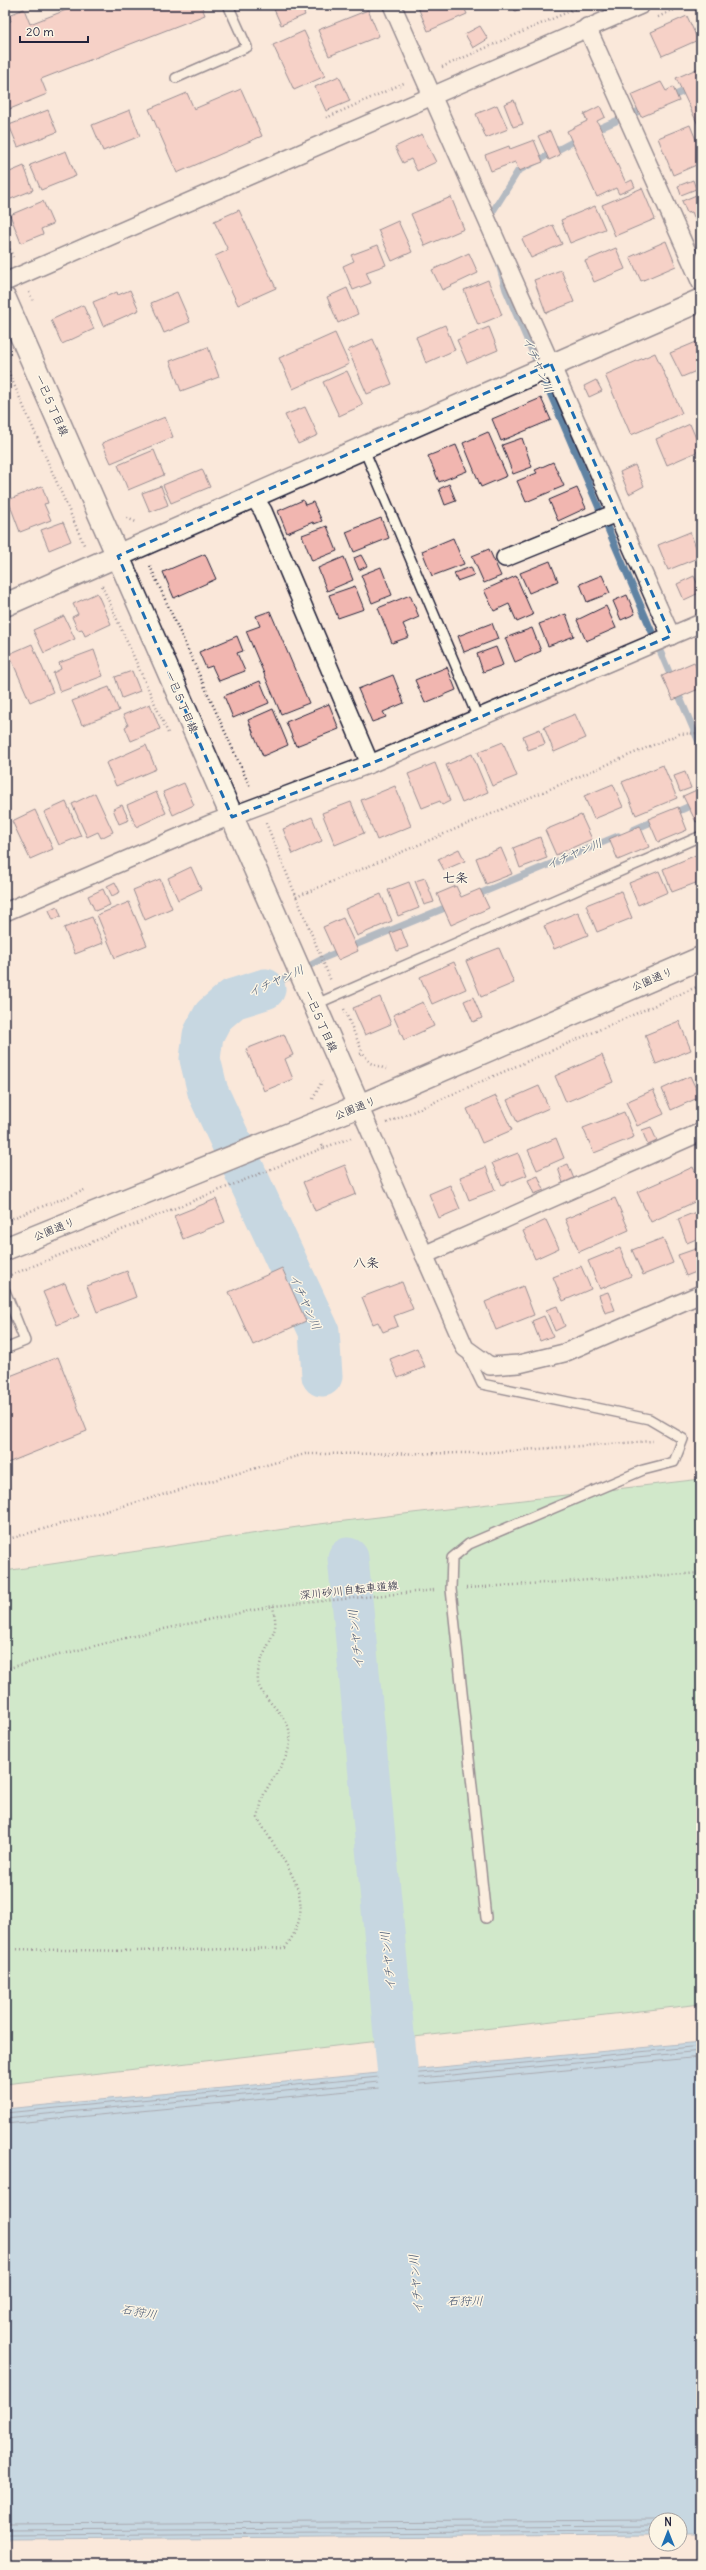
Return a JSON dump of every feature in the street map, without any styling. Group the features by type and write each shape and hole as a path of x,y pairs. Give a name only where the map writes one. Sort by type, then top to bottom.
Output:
{"street":[{"path":"392,5 671,636"},
{"path":"5,282 587,27 641,5"},
{"path":"587,27 701,282"},
{"name":"一已５丁目線","path":"5,299 359,1106"},
{"path":"5,605 551,364 701,300"},
{"path":"253,496 263,511 370,764"},
{"path":"505,558 616,513"},
{"path":"5,912 210,824 370,764 701,623"},
{"name":"公園通り","path":"5,1249 359,1106 701,958"},
{"path":"359,1106 465,1348 490,1366 520,1364 564,1353 701,1294"},
{"path":"424,1255 701,1132"}],"lane":[{"path":"176,78 247,47 228,5"},
{"path":"363,447 478,718"},
{"path":"314,1005 701,836"},
{"path":"5,1292 25,1341 5,1349"},
{"path":"465,1348 482,1384 649,1419 683,1439 674,1462 643,1470 469,1544 452,1558 451,1589 486,1918"}],"path":[{"path":"296,897 679,734 701,734"},
{"path":"415,1111 701,985"},
{"path":"5,1278 323,1148"},
{"path":"5,1540 305,1454 478,1453 683,1439"},
{"name":"深川砂川自転車道線","path":"5,1669 145,1633 273,1606 389,1593 701,1574"},
{"path":"5,1950 133,1951 285,1948 297,1932 302,1908 297,1882 272,1844 258,1818 264,1795 286,1758 289,1740 288,1726 281,1712 260,1689 258,1682 259,1662 275,1626 273,1606"}],"highlighted area":[{"path":"551,364 671,636 370,764 232,817 118,556"}],"green space":[{"path":"701,1479 701,2004 5,2084 5,1571 311,1525"}],"water":[{"name":"石狩川","path":"701,2042 701,2534 688,2534 688,2512 648,2512 648,2535 5,2539 5,2109"}],"building":[{"path":"79,5 201,5 205,15 41,79 47,94 5,111 5,23 11,21 9,15 24,9 30,24"},
{"path":"278,5 294,5 295,8 301,6 305,15 281,25 273,7"},
{"path":"417,5 463,5 467,14 428,31"},
{"path":"512,5 530,5 515,11"},
{"path":"368,10 379,36 329,56 318,30"},
{"path":"687,16 698,40 662,56 651,32"},
{"path":"480,26 488,39 473,48 465,34"},
{"path":"304,31 325,76 294,90 273,45"},
{"path":"701,67 701,131 676,78"},
{"path":"339,76 350,101 326,111 315,87"},
{"path":"661,82 666,91 673,87 679,101 641,117 631,95"},
{"path":"241,89 262,136 177,173 149,109 187,93 194,109"},
{"path":"514,100 523,124 513,127 504,104"},
{"path":"497,105 508,129 486,138 476,114"},
{"path":"600,106 605,117 597,121 626,183 632,180 635,187 619,194 616,188 597,197 567,131 587,121 584,114"},
{"path":"48,110 57,132 18,147 9,125"},
{"path":"130,110 140,136 103,151 92,125"},
{"path":"690,125 701,152 701,163 673,175 658,138"},
{"path":"550,131 560,155 549,160 538,136"},
{"path":"5,133 10,145 5,147"},
{"path":"422,134 436,162 417,171 411,159 403,163 395,147"},
{"path":"534,140 543,162 519,171 515,162 491,171 485,155 509,146 510,149"},
{"path":"66,151 76,176 41,190 30,165"},
{"path":"24,166 33,190 6,201 5,174"},
{"path":"693,180 696,189 681,195 678,186"},
{"path":"642,188 655,219 615,236 602,205"},
{"path":"701,193 701,220 696,222 692,212 687,213 682,201"},
{"path":"451,197 464,229 425,246 411,214"},
{"path":"43,201 53,224 41,229 43,234 21,243 10,215"},
{"path":"595,206 605,229 570,243 561,220"},
{"path":"239,210 276,288 238,305 215,256 228,250 214,221"},
{"path":"398,221 412,252 392,261 378,230"},
{"path":"553,225 562,244 531,258 522,239"},
{"path":"666,241 676,266 641,281 630,257"},
{"path":"378,245 386,265 366,272 371,283 353,290 343,266 354,261 351,255"},
{"path":"616,248 625,269 594,282 585,261"},
{"path":"469,253 478,273 442,290 432,270"},
{"path":"561,270 574,302 546,313 534,280"},
{"path":"488,280 502,315 478,325 464,290"},
{"path":"347,288 358,314 338,323 327,297"},
{"path":"130,290 139,310 103,326 93,302 117,292 118,295"},
{"path":"177,292 190,322 164,333 151,303"},
{"path":"83,305 94,329 62,344 51,320"},
{"path":"445,325 455,350 426,363 416,337"},
{"path":"489,327 498,350 467,363 457,340"},
{"path":"335,333 349,364 293,389 279,358"},
{"path":"373,339 392,384 367,394 348,350"},
{"path":"701,340 701,369 682,377 670,353"},
{"path":"208,347 219,377 181,391 170,361"},
{"path":"655,353 682,413 631,435 605,375"},
{"path":"347,371 363,405 339,416 323,382"},
{"path":"596,380 602,391 589,397 584,386"},
{"path":"541,398 551,420 501,441 492,419"},
{"path":"305,407 318,435 298,444 285,415"},
{"path":"165,417 173,437 111,463 102,443"},
{"path":"690,424 701,450 667,465 656,439"},
{"path":"488,432 507,476 481,487 463,443"},
{"path":"522,438 532,467 513,474 502,445"},
{"path":"456,445 467,471 439,482 428,456"},
{"path":"154,450 164,475 128,490 118,465"},
{"path":"553,462 564,486 526,502 517,481 537,473 535,470"},
{"path":"635,465 644,486 629,494 620,472"},
{"path":"202,469 210,487 171,503 163,485"},
{"path":"449,484 456,501 445,505 439,489"},
{"path":"42,486 48,503 44,504 51,520 20,532 8,500"},
{"path":"161,486 168,505 150,512 142,493"},
{"path":"577,488 586,508 558,521 549,500"},
{"path":"303,500 305,505 313,502 322,521 314,524 313,522 287,533 278,511"},
{"path":"381,518 389,538 354,552 346,532"},
{"path":"63,522 71,541 49,550 41,530"},
{"path":"327,526 337,551 312,561 302,535"},
{"path":"690,532 700,557 668,570 658,545"},
{"path":"453,538 464,564 432,576 422,551"},
{"path":"489,549 501,576 484,583 472,556"},
{"path":"205,554 216,579 174,598 163,572"},
{"path":"361,555 367,566 359,570 354,558"},
{"path":"344,557 353,580 327,591 318,568"},
{"path":"550,561 558,581 529,593 520,573"},
{"path":"381,567 392,595 372,603 361,575"},
{"path":"471,567 474,575 457,581 454,573"},
{"path":"602,575 610,593 587,602 580,584"},
{"path":"516,576 533,615 517,622 509,604 494,611 484,590"},
{"path":"694,576 701,592 684,600 677,584"},
{"path":"355,586 364,609 338,618 329,595"},
{"path":"97,593 111,624 85,636 82,629 78,630 72,617 78,614 73,604"},
{"path":"410,595 419,617 403,624 409,637 392,643 378,608"},
{"path":"627,595 635,614 621,620 613,601"},
{"path":"606,606 616,628 586,641 577,620"},
{"path":"270,611 309,703 281,714 246,631 260,626 256,616"},
{"path":"566,614 574,636 548,646 539,624"},
{"path":"64,616 75,639 44,653 33,630"},
{"path":"492,623 498,639 464,652 458,636"},
{"path":"532,628 541,651 515,662 505,638"},
{"path":"237,636 243,651 237,653 245,671 219,681 212,666 206,668 199,652"},
{"path":"32,644 53,692 30,702 9,654"},
{"path":"496,647 503,665 483,672 477,654"},
{"path":"94,650 103,676 60,692 53,673 61,669 59,663"},
{"path":"694,662 701,679 701,688 673,700 662,676"},
{"path":"447,667 456,690 425,703 415,680"},
{"path":"132,671 140,691 122,698 115,677"},
{"path":"393,675 404,703 383,712 386,717 372,722 358,689"},
{"path":"260,681 269,703 233,718 224,696"},
{"path":"109,687 119,711 82,725 72,701"},
{"path":"150,704 160,729 131,741 125,727 128,725 123,715"},
{"path":"329,704 339,729 296,746 286,722"},
{"path":"273,709 288,745 263,756 248,720"},
{"path":"575,714 586,738 554,752 544,727"},
{"path":"540,729 545,744 528,750 523,736"},
{"path":"503,742 517,776 492,786 478,752"},
{"path":"146,745 156,769 116,786 106,763"},
{"path":"472,754 488,792 462,803 446,765"},
{"path":"435,763 450,801 442,805 440,801 422,808 408,774"},
{"path":"663,765 677,798 636,815 622,782"},
{"path":"685,772 691,788 680,792 674,776"},
{"path":"184,783 194,805 173,815 163,792"},
{"path":"613,784 623,807 594,819 584,796"},
{"path":"395,786 411,826 377,840 361,800"},
{"path":"701,788 701,820 696,822 683,796"},
{"path":"156,792 166,813 136,827 127,805"},
{"path":"95,793 113,832 101,838 98,832 87,837 72,804"},
{"path":"66,802 81,836 59,845 44,812"},
{"path":"351,802 364,833 335,845 322,813"},
{"path":"122,805 129,820 119,824 113,809"},
{"path":"678,807 687,830 658,842 648,819"},
{"path":"35,810 53,849 30,859 12,821"},
{"path":"581,815 592,839 556,855 545,830"},
{"path":"312,817 322,841 293,854 283,829"},
{"path":"640,826 649,847 618,860 609,839"},
{"path":"540,837 547,858 520,868 513,848"},
{"path":"501,848 512,874 486,884 476,858"},
{"path":"459,849 465,861 444,870 438,859"},
{"path":"696,855 701,867 701,881 672,892 663,869"},
{"path":"191,867 201,889 178,900 168,878"},
{"path":"659,871 668,892 638,905 629,883"},
{"path":"425,878 434,902 424,905 415,881"},
{"path":"160,879 172,908 145,920 133,890"},
{"path":"115,882 120,892 112,896 107,886"},
{"path":"409,882 419,908 398,916 388,890"},
{"path":"456,886 461,897 480,889 489,908 451,925 437,894"},
{"path":"103,889 110,905 95,911 88,896"},
{"path":"621,891 632,918 597,932 586,905"},
{"path":"381,894 392,921 357,936 345,909"},
{"path":"129,902 147,945 115,958 97,915"},
{"path":"57,906 61,916 53,920 49,910"},
{"path":"578,912 588,935 554,949 544,926"},
{"path":"92,917 103,943 75,954 64,928"},
{"path":"343,918 358,951 338,960 323,927"},
{"path":"401,929 408,947 397,951 390,933"},
{"path":"499,948 514,983 481,997 466,961"},
{"path":"454,962 466,989 432,1004 420,977"},
{"path":"380,997 391,1024 365,1035 353,1008"},
{"path":"473,997 482,1018 473,1022 464,1001"},
{"path":"423,1002 434,1026 404,1040 393,1015"},
{"path":"679,1021 691,1050 656,1064 645,1035"},
{"path":"284,1034 293,1055 285,1059 293,1079 264,1091 246,1049"},
{"path":"602,1055 613,1082 566,1102 555,1076"},
{"path":"690,1076 700,1097 671,1110 662,1089"},
{"path":"539,1086 549,1108 517,1122 507,1100"},
{"path":"653,1090 664,1114 637,1126 626,1102"},
{"path":"496,1096 512,1130 482,1143 467,1109"},
{"path":"624,1112 634,1137 594,1153 583,1128"},
{"path":"651,1127 657,1141 648,1146 642,1130"},
{"path":"556,1138 564,1158 537,1170 528,1150"},
{"path":"518,1153 527,1175 502,1185 492,1163"},
{"path":"568,1164 574,1179 563,1183 558,1168"},
{"path":"345,1165 356,1194 315,1211 303,1182"},
{"path":"486,1167 495,1190 469,1200 460,1177"},
{"path":"693,1167 701,1185 701,1199 651,1222 637,1192"},
{"path":"538,1176 544,1190 534,1194 528,1180"},
{"path":"450,1185 460,1209 439,1218 429,1194"},
{"path":"615,1198 629,1230 579,1252 565,1219"},
{"path":"216,1199 225,1222 183,1239 174,1216"},
{"path":"701,1210 701,1237 687,1243 678,1219"},
{"path":"546,1220 559,1248 535,1259 523,1231"},
{"path":"663,1238 673,1263 643,1275 632,1250"},
{"path":"701,1247 701,1270 686,1276 678,1255"},
{"path":"620,1248 631,1276 600,1289 588,1261"},
{"path":"581,1266 591,1289 563,1301 553,1277"},
{"path":"282,1268 306,1321 253,1345 229,1292"},
{"path":"127,1271 136,1297 97,1312 87,1286"},
{"path":"402,1282 413,1309 394,1316 398,1326 383,1332 378,1322 373,1324 362,1297"},
{"path":"65,1283 79,1316 57,1325 43,1292"},
{"path":"523,1286 534,1315 496,1330 485,1302"},
{"path":"608,1292 615,1310 605,1313 599,1295"},
{"path":"557,1306 565,1326 555,1331 546,1310"},
{"path":"544,1316 553,1336 540,1341 532,1321"},
{"path":"417,1348 425,1367 398,1378 390,1359"},
{"path":"58,1357 87,1431 5,1464 5,1378"}],"waterway":[{"name":"イチヤン川","path":"668,98 701,84"},
{"name":"イチヤン川","path":"593,131 646,108"},
{"name":"イチヤン川","path":"488,219 518,171 580,138"},
{"name":"イチヤン川","path":"499,264 506,290 701,747"},
{"name":"イチヤン川","path":"672,814 701,801"},
{"name":"イチヤン川","path":"633,830 658,819"},
{"name":"イチヤン川","path":"474,896 618,836"},
{"name":"イチヤン川","path":"265,989 326,957 452,905"},
{"name":"イチヤン川","path":"265,989 233,999 213,1016 203,1035 200,1059 208,1092 319,1331 322,1376"},
{"name":"イチヤン川","path":"348,1558 403,2127"}],"district":[{"name":"七条","path":"455,877"},
{"name":"八条","path":"366,1262"}]}
